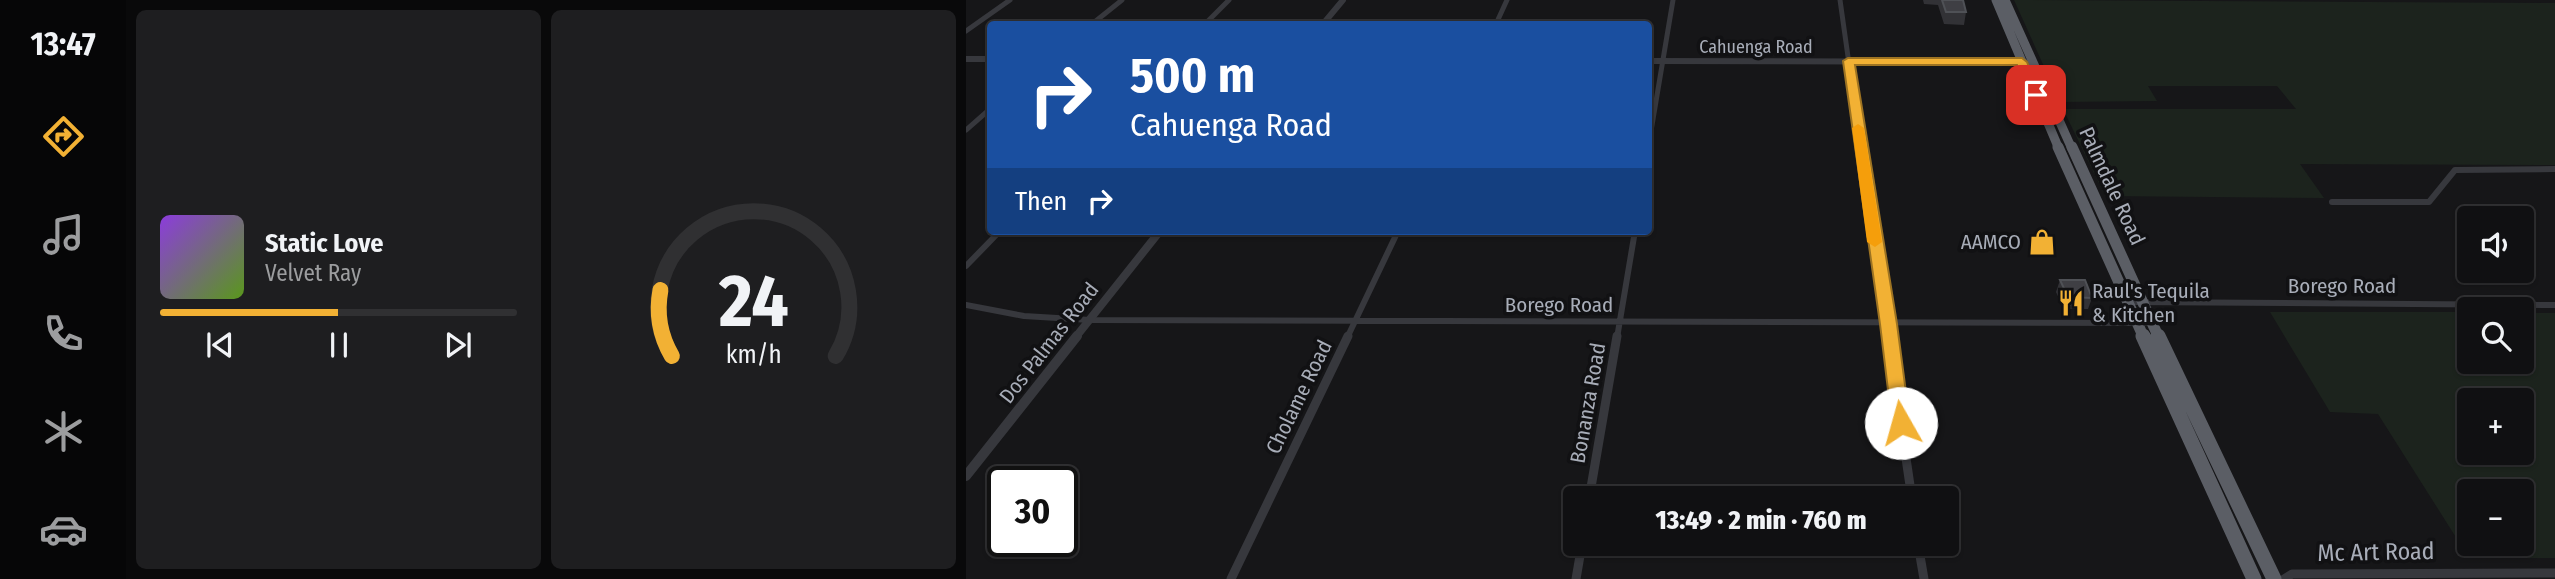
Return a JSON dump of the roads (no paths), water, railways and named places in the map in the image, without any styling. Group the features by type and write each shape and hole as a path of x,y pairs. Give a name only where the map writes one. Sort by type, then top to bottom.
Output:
{"highway":[{"name":"Palmdale Road","path":"1996,0 2142,302 2145,324 2254,579"},
{"name":"Palmdale Road","path":"2005,0 2027,62 2128,302 2145,324 2274,579"}],"street":[{"path":"966,31 1010,0"},
{"path":"1096,21 1122,0"},
{"path":"1208,21 1229,0"},
{"path":"1326,21 1343,0"},
{"path":"1497,21 1507,0"},
{"path":"1652,128 1673,0"},
{"path":"1840,0 1889,324 1910,486"},
{"path":"966,58 987,59"},
{"name":"Cahuenga Road","path":"1652,61 2027,62"},
{"path":"966,130 987,112"},
{"path":"2332,202 2429,202 2455,170 2555,169"},
{"path":"966,266 996,235"},
{"name":"Dos Palmas Road","path":"966,476 1157,235"},
{"name":"Cholame Road","path":"1231,579 1396,235"},
{"name":"Bonanza Road","path":"1591,486 1634,235"},
{"name":"Borego Road","path":"2128,302 2555,305"},
{"name":"Borego Road","path":"966,305 1024,316 1090,320 2145,324"},
{"path":"1576,579 1580,556"},
{"path":"1921,556 1924,579"},
{"name":"Mc Art Road","path":"2284,579 2291,574 2555,573"}],"place":[{"name":"AAMCO","path":"2042,242"},
{"name":"Raul's Tequila & Kitchen","path":"2071,303"}]}
